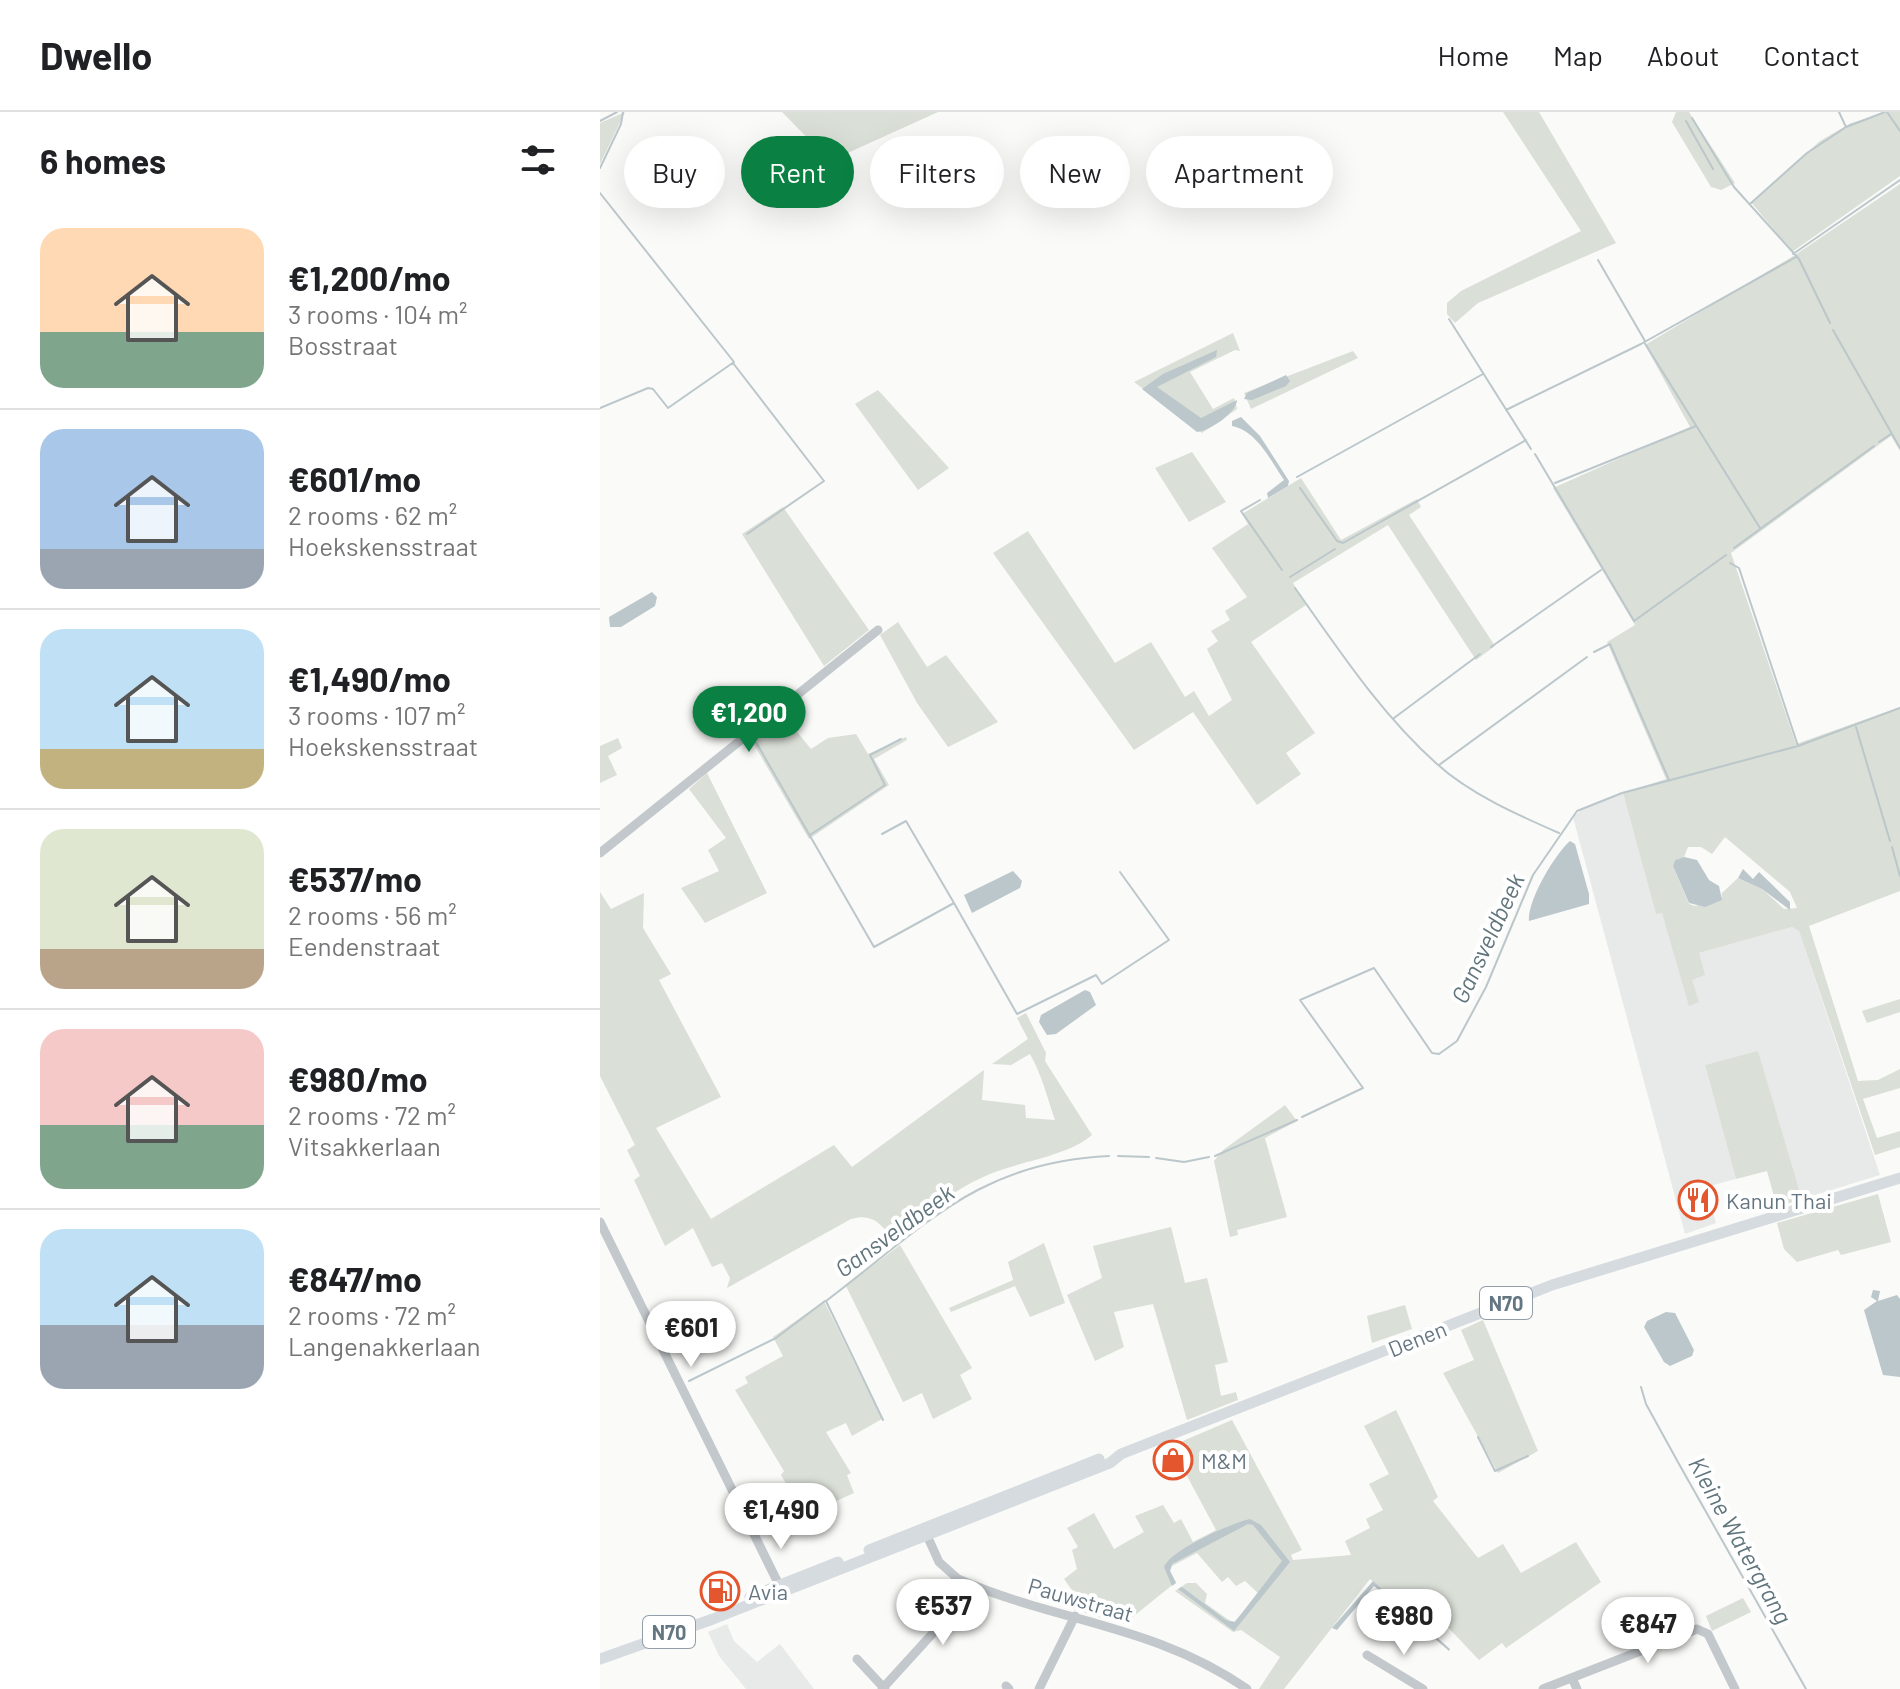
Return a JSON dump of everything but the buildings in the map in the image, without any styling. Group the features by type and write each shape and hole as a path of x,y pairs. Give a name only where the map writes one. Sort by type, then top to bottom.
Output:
{"main road":[{"name":"Denen","path":"925,1532 1109,1455 1121,1454 1552,1285 1900,1178"},
{"name":"N70","path":"600,1656 925,1532"}],"street":[{"path":"600,853 878,630"},
{"path":"600,1222 780,1588"},
{"path":"857,1659 884,1688 944,1621 958,1579 939,1562 925,1532"},
{"name":"Pauwstraat","path":"958,1579 1162,1642 1247,1689"},
{"path":"1039,1689 1075,1616"},
{"path":"1543,1689 1700,1629 1708,1634 1735,1689"},
{"path":"1367,1655 1423,1689"},
{"path":"1572,1678 1577,1689"}],"shaded area":[{"path":"625,112 600,164 600,123"},
{"path":"782,112 938,112 885,136 870,136 870,143 854,150 854,136 806,136"},
{"path":"1503,112 1539,112 1616,243 1478,303 1455,323 1447,314 1447,303 1461,291 1581,231"},
{"path":"1676,112 1689,112 1735,183 1721,190 1711,187 1672,122"},
{"path":"1889,112 1900,112 1900,176 1792,252 1751,202 1820,141 1851,123"},
{"path":"1900,184 1900,451 1891,436 1731,553 1796,744 1900,707 1900,891 1809,926 1858,1081 1878,1080 1900,1069 1900,1088 1863,1099 1877,1138 1900,1131 1900,1147 1875,1155 1799,931 1792,927 1699,953 1705,975 1692,980 1699,1002 1689,1006 1662,913 1656,914 1623,793 1666,779 1607,642 1635,625 1553,488 1690,427 1645,345 1795,255","holes":["1725,837 1790,892 1797,908 1784,909 1762,889 1738,878 1722,893 1721,900 1695,906 1689,904 1673,866 1675,860 1684,857 1688,847 1701,847 1712,854"]},
{"path":"1233,333 1240,351 1235,350 1190,372 1213,409 1234,398 1237,409 1202,433 1134,382"},
{"path":"1217,350 1216,357 1157,387 1201,418 1237,400 1228,415 1209,428 1197,432 1142,389 1163,374"},
{"path":"1353,351 1358,358 1251,409 1244,393"},
{"path":"1286,375 1290,381 1286,386 1252,400 1244,399 1247,393"},
{"path":"878,390 949,468 918,490 855,404"},
{"path":"1241,417 1260,436 1289,481 1288,486 1268,498 1267,493 1284,480 1256,440 1232,426 1232,421"},
{"path":"1192,452 1226,502 1189,522 1155,468"},
{"path":"1301,478 1341,540 1417,499 1421,507 1409,515 1495,646 1476,660 1388,525 1293,583 1306,605 1251,642 1315,733 1286,753 1301,774 1257,805 1193,712 1134,750 993,553 1028,531 1115,663 1151,642 1185,697 1194,691 1209,716 1232,700 1207,649 1218,641 1211,631 1230,620 1225,611 1247,597 1212,548 1248,524 1242,514"},
{"path":"783,507 869,630 824,666 742,534"},
{"path":"652,592 657,597 655,606 621,627 610,627 609,617"},
{"path":"898,622 927,667 946,655 998,722 948,747 917,703 880,635"},
{"path":"780,711 811,749 828,738 856,734 868,754 906,737 907,740 874,759 889,785 809,839 749,736"},
{"path":"618,738 622,748 608,756 617,775 600,783 600,746"},
{"path":"707,773 767,893 705,923 681,888 719,871 708,850 726,838 689,789"},
{"path":"1623,793 1656,913 1662,913 1692,980 1699,953 1792,927 1799,931 1880,1175 1802,1199 1758,1052 1705,1065 1736,1179 1706,1187 1716,1223 1685,1234 1573,817 1584,808"},
{"path":"1570,841 1575,844 1589,904 1529,921 1532,902 1543,878"},
{"path":"1684,857 1697,860 1709,880 1719,886 1722,900 1705,907 1689,903 1673,866 1675,860"},
{"path":"1743,869 1753,879 1759,872 1790,902 1790,910 1762,889 1738,878"},
{"path":"1013,871 1022,881 1020,888 972,913 964,895"},
{"path":"600,892 611,909 644,893 643,928 671,974 659,980 721,1097 656,1128 711,1219 834,1145 852,1167 984,1070 982,1100 1025,1105 1026,1118 1055,1120 1030,1054 1011,1065 992,1064 1028,1039 1017,1018 1026,1013 1046,1053 1045,1061 1092,1135 1070,1148 976,1180 893,1240 871,1219 851,1219 727,1288 730,1278 722,1263 712,1267 693,1228 665,1246 634,1180 640,1176 627,1150 635,1145 600,1076"},
{"path":"1085,990 1090,992 1096,1005 1056,1034 1047,1035 1039,1022 1041,1015"},
{"path":"1900,999 1900,1012 1867,1023 1862,1011"},
{"path":"1758,1051 1802,1199 1777,1207 1767,1171 1736,1179 1705,1065"},
{"path":"1285,1105 1297,1121 1265,1138 1287,1217 1237,1230 1238,1235 1230,1237 1214,1161 1223,1150"},
{"path":"1878,1194 1891,1242 1841,1255 1838,1250 1797,1262 1784,1249 1777,1223"},
{"path":"1171,1227 1185,1283 1207,1278 1228,1362 1215,1365 1221,1396 1236,1392 1238,1400 1187,1420 1153,1304 1114,1312 1124,1347 1095,1361 1067,1295 1102,1278 1093,1246"},
{"path":"1044,1243 1065,1303 1030,1317 1015,1286 951,1312 949,1308 1013,1280 1008,1262"},
{"path":"900,1245 972,1368 960,1375 972,1399 933,1419 922,1393 903,1402 846,1286"},
{"path":"1873,1290 1880,1291 1878,1301 1897,1295 1900,1299 1900,1377 1883,1375 1864,1310 1877,1301 1871,1297"},
{"path":"824,1301 882,1419 852,1436 846,1423 826,1432 851,1473 847,1475 854,1493 805,1515 781,1475 784,1471 735,1390 748,1383 745,1377 783,1356 773,1337"},
{"path":"1405,1305 1412,1329 1372,1343 1367,1316"},
{"path":"1666,1312 1675,1313 1694,1350 1692,1356 1670,1366 1664,1362 1644,1327 1647,1321"},
{"path":"1483,1320 1538,1451 1498,1473 1443,1373 1474,1360 1461,1330"},
{"path":"1396,1410 1438,1497 1433,1501 1478,1558 1503,1544 1521,1573 1576,1542 1601,1582 1506,1648 1502,1643 1479,1660 1443,1622 1434,1631 1370,1579 1284,1689 1259,1689 1280,1657 1241,1630 1233,1632 1175,1591 1187,1583 1196,1583 1207,1594 1205,1603 1233,1623 1259,1594 1245,1581 1236,1586 1228,1577 1222,1582 1197,1553 1172,1566 1170,1571 1176,1582 1124,1624 1065,1607 1077,1597 1064,1579 1077,1569 1072,1550 1078,1547 1067,1528 1094,1513 1114,1549 1144,1532 1135,1516 1163,1505 1174,1523 1181,1519 1193,1542 1216,1530 1171,1446 1232,1420 1302,1550 1291,1555 1293,1560 1351,1555 1345,1541 1370,1528 1366,1519 1383,1510 1369,1484 1389,1474 1364,1426"},
{"path":"1250,1519 1261,1525 1290,1562 1234,1631 1178,1589 1182,1587 1226,1620 1235,1622 1282,1561 1253,1525 1248,1524 1172,1564 1170,1571 1176,1583 1172,1586 1164,1567 1189,1545"},
{"path":"1373,1581 1449,1651 1374,1586 1337,1630 1332,1628"},
{"path":"1743,1598 1751,1612 1712,1631 1706,1616"},
{"path":"727,1624 734,1641 757,1662 780,1644 814,1689 746,1689 719,1656 708,1632"}],"waterway":[{"path":"600,121 617,112"},
{"path":"600,168 621,124 623,112"},
{"path":"1839,112 1846,127 1885,112"},
{"path":"1887,112 1900,131"},
{"name":"Gansveldbeek","path":"1692,118 1734,187 1799,259 1830,323"},
{"path":"1686,121 1713,169"},
{"path":"1750,204 1807,153 1846,127"},
{"name":"Gansveldbeek","path":"1793,254 1900,180"},
{"path":"600,193 734,362 668,408 653,389 648,388 600,408"},
{"path":"1506,410 1641,344 1796,257"},
{"path":"1598,260 1645,341"},
{"path":"1449,319 1531,449"},
{"name":"Gansveldbeek","path":"1833,330 1900,448"},
{"path":"1644,342 1760,528"},
{"path":"733,363 824,481 747,534"},
{"path":"1297,477 1483,374"},
{"path":"1555,483 1696,426"},
{"path":"1879,442 1891,434"},
{"path":"1300,488 1337,541 1343,543 1526,440"},
{"path":"1734,548 1874,446"},
{"path":"1535,454 1634,621 1726,555"},
{"path":"1260,500 1241,511 1282,570"},
{"path":"1290,577 1335,549"},
{"path":"1730,563 1739,568 1798,746"},
{"path":"1491,647 1601,570"},
{"path":"1295,588 1379,702 1437,764 1479,794 1559,833"},
{"path":"1594,652 1610,644 1669,780"},
{"path":"1394,718 1480,654"},
{"path":"1439,765 1587,657"},
{"name":"Gansveldbeek","path":"1302,1117 1363,1088 1300,1000 1374,968 1432,1053 1439,1054 1457,1041 1486,987 1533,875 1577,811 1622,793 1798,746 1900,708"},
{"path":"1856,727 1890,841"},
{"path":"753,737 874,947 954,903 1017,1014 1096,975 1102,984 1169,940 1120,872"},
{"path":"810,835 885,785 870,755 901,739"},
{"path":"882,834 906,821 954,903"},
{"path":"1892,847 1900,876"},
{"name":"Gansveldbeek","path":"1215,1156 1297,1120"},
{"name":"Gansveldbeek","path":"883,1420 826,1301 924,1224 988,1185 1023,1171 1063,1161 1109,1156"},
{"name":"Gansveldbeek","path":"1118,1156 1149,1157"},
{"name":"Gansveldbeek","path":"1156,1158 1184,1162 1209,1157"},
{"path":"689,1381 776,1338 825,1301"},
{"name":"Kleine Watergrang","path":"1641,1387 1646,1404 1806,1689"},
{"name":"Kleine Watergrang","path":"1478,1437 1495,1471 1528,1456"}],"place":[{"name":"Kanun Thai","path":"1698,1200"},
{"name":"M&M","path":"1173,1460"},
{"name":"Avia","path":"720,1591"}]}
